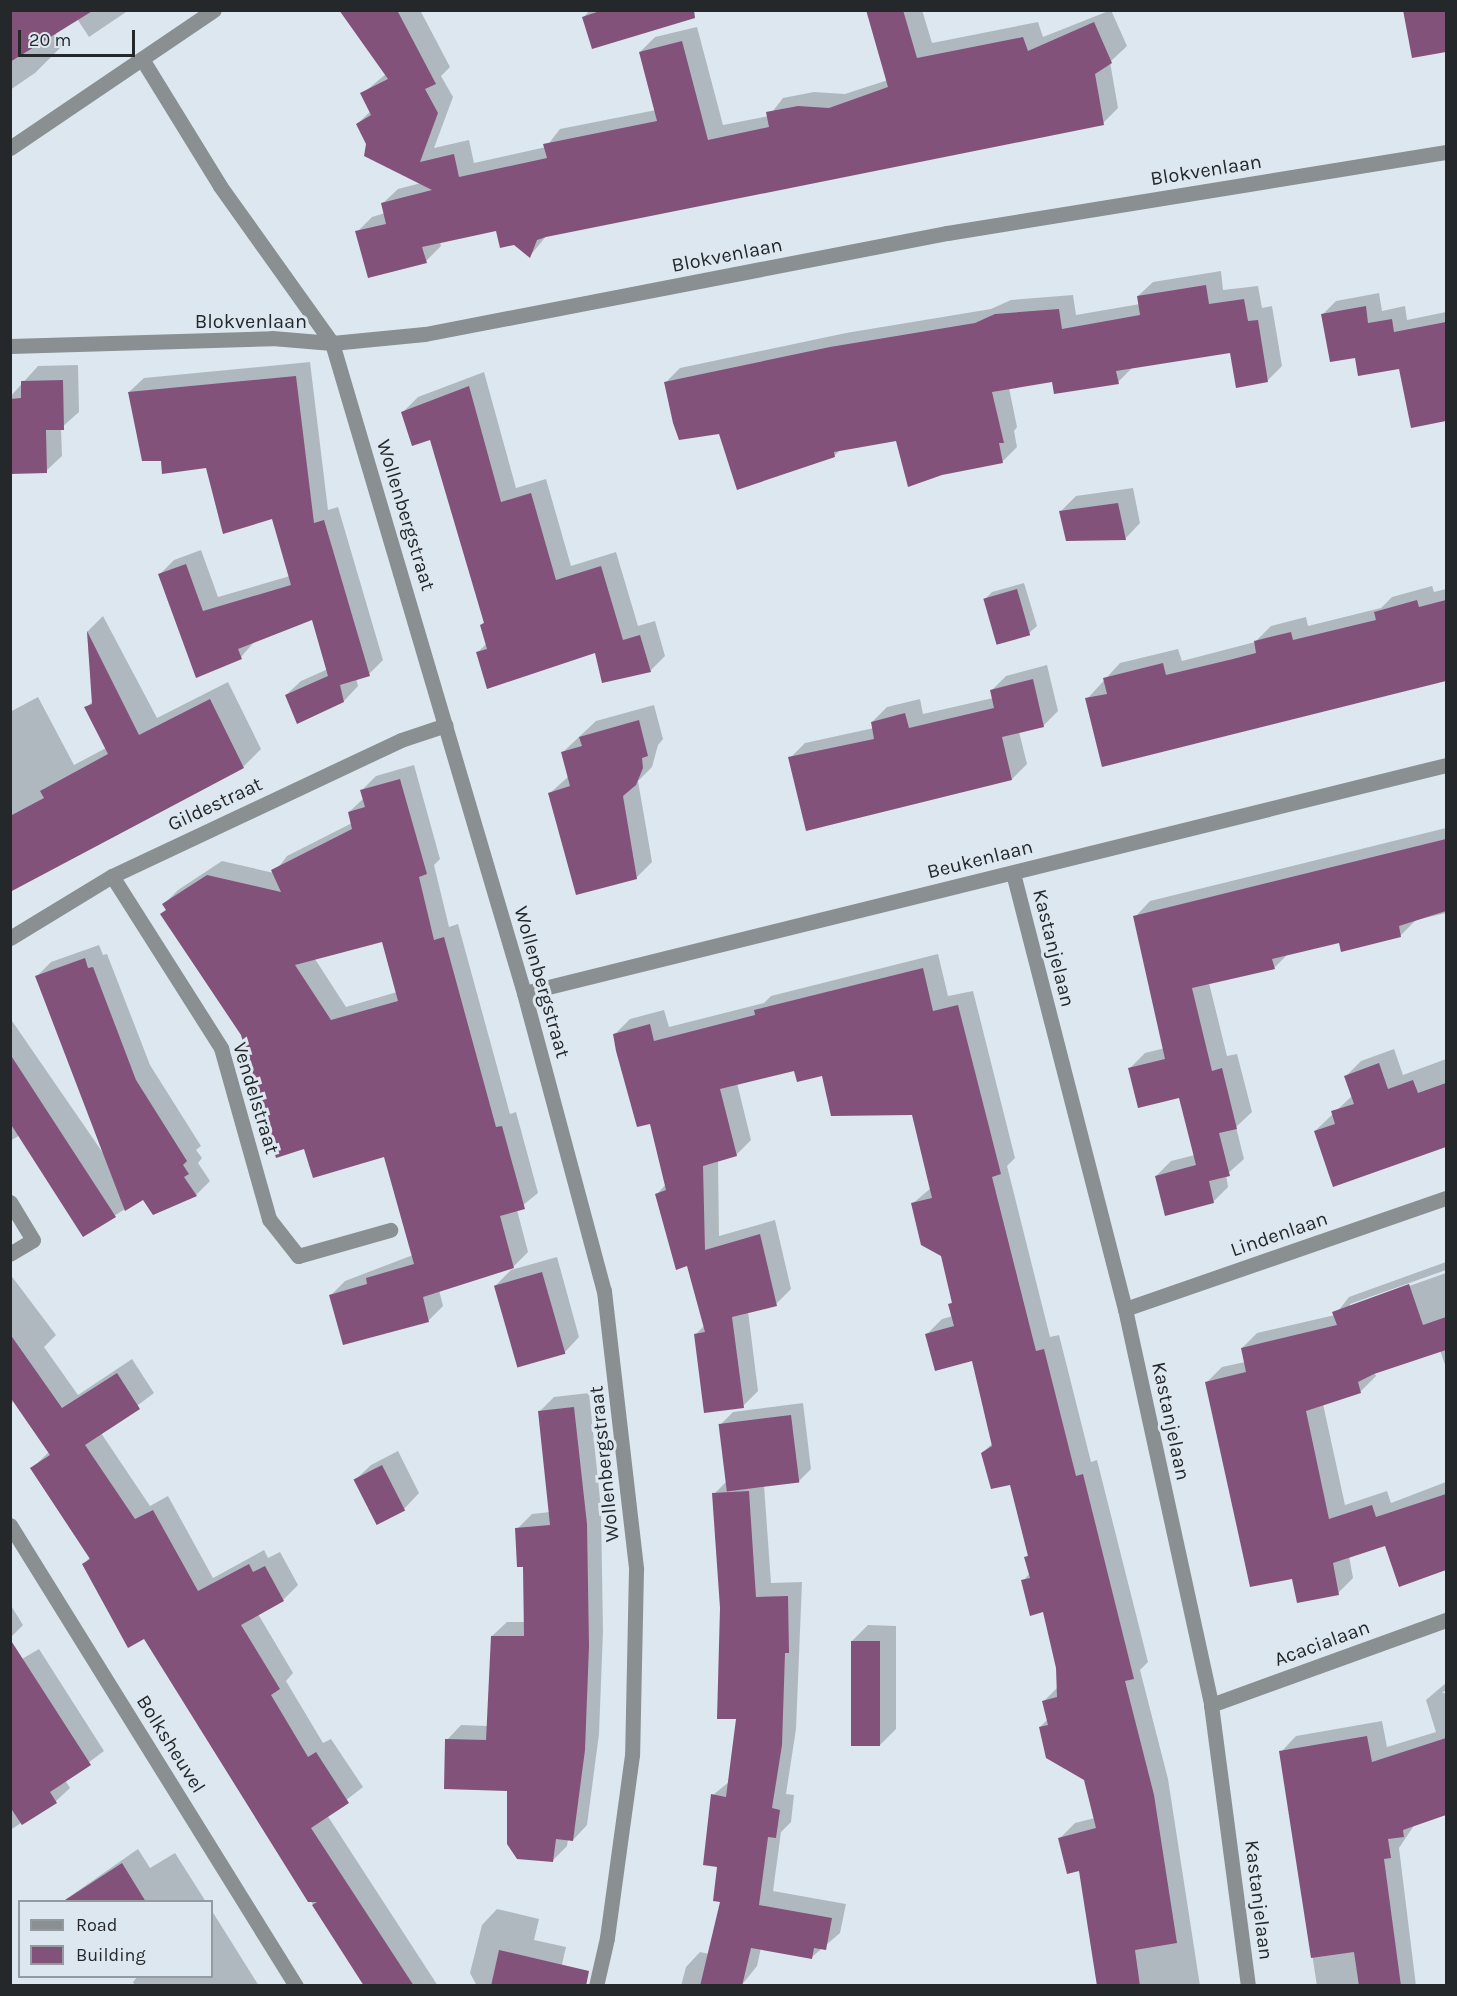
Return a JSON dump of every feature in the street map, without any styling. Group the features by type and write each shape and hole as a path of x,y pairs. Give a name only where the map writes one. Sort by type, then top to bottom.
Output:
{"street":[{"path":"10,148 213,10"},
{"name":"Wollenbergstraat","path":"142,59 220,186 332,343 524,993 604,1291 636,1569 632,1755 607,1938 596,1986"},
{"name":"Blokvenlaan","path":"10,346 272,338 332,343 425,334 946,233 1446,152"},
{"name":"Gildestraat","path":"10,938 112,876 401,740 446,725"},
{"name":"Beukenlaan","path":"524,993 1446,765"},
{"name":"Kastanjelaan","path":"1013,873 1125,1309 1211,1705 1248,1986"},
{"name":"Vendelstraat","path":"112,876 221,1048 269,1219 298,1256 390,1230"},
{"name":"Lindenlaan","path":"1125,1309 1446,1198"},
{"path":"10,1202 33,1240 10,1254"},
{"name":"Bolksheuvel","path":"10,1525 296,1986"},
{"name":"Acacialaan","path":"1211,1705 1446,1620"}],"building":[{"path":"10,10 94,10 10,62"},
{"path":"339,10 397,10 436,84 425,89 438,113 420,162 454,154 459,177 547,158 543,144 657,121 639,52 682,41 708,140 769,127 766,112 798,106 829,108 888,87 866,10 903,10 917,58 1023,37 1028,51 1094,22 1112,63 1095,74 1104,125 546,237 537,240 530,258 514,245 500,248 496,231 422,247 427,263 368,278 355,231 386,224 381,203 432,190 364,156 366,144 356,124 371,115 360,93 388,79"},
{"path":"603,10 694,10 695,18 592,49 582,17"},
{"path":"1403,10 1446,10 1446,52 1412,58"},
{"path":"1206,285 1209,304 1244,299 1248,321 1258,320 1268,382 1236,388 1230,353 1116,371 1119,384 1054,394 1052,382 992,392 1004,443 999,443 1003,463 942,475 908,487 896,441 834,452 835,457 737,490 719,434 679,440 664,382 830,347 975,323 995,314 1059,309 1062,329 1140,315 1137,296"},
{"path":"1366,306 1368,323 1392,319 1394,332 1446,322 1446,421 1411,428 1399,369 1358,376 1355,358 1330,362 1321,314"},
{"path":"296,376 314,523 324,520 370,676 340,685 344,702 297,724 285,695 328,676 312,620 238,649 242,659 196,678 158,574 186,564 203,611 291,585 272,519 223,534 206,468 162,474 161,461 142,461 128,392"},
{"path":"63,380 64,430 46,430 47,473 10,474 10,399 21,398 21,381"},
{"path":"469,386 501,502 531,493 556,580 601,566 623,640 640,635 651,672 602,683 595,653 487,689 476,652 487,649 480,625 484,623 430,440 412,446 401,412"},
{"path":"1118,503 1126,540 1066,541 1059,511"},
{"path":"1017,589 1030,635 997,645 983,599"},
{"path":"1417,600 1419,607 1446,600 1446,681 1102,767 1085,698 1107,694 1103,678 1163,663 1166,675 1233,659 1256,653 1254,641 1291,632 1293,640 1376,620 1374,612"},
{"path":"87,631 139,735 210,699 244,768 10,892 10,816 44,798 40,791 108,754 84,707 92,704"},
{"path":"1033,679 1044,727 1002,737 1012,780 806,831 788,757 874,739 871,722 905,713 909,728 994,708 990,690"},
{"path":"639,720 648,756 642,758 643,768 636,785 623,796 637,879 576,895 548,793 570,786 561,752 582,746 579,737"},
{"path":"400,779 427,874 419,877 434,940 444,937 496,1127 502,1126 525,1209 500,1216 514,1268 423,1297 429,1322 343,1345 329,1295 367,1284 366,1278 414,1264 384,1157 313,1178 304,1149 276,1158 241,1035 160,914 166,910 162,904 207,875 281,892 271,870 352,829 348,812 365,807 360,790","holes":["382,942 398,1001 331,1020 295,965"]},
{"path":"1446,839 1446,911 1399,926 1401,937 1341,952 1339,943 1272,959 1275,969 1192,988 1212,1071 1222,1068 1237,1129 1219,1133 1230,1176 1209,1181 1214,1203 1165,1216 1155,1176 1196,1165 1179,1098 1138,1108 1128,1068 1165,1059 1133,916"},
{"path":"85,958 88,968 93,967 136,1080 187,1161 183,1165 189,1174 184,1177 197,1196 153,1215 143,1200 125,1211 35,976"},
{"path":"923,968 933,1011 958,1005 1001,1174 992,1177 1036,1351 1044,1349 1076,1476 1083,1474 1134,1679 1125,1681 1154,1795 1177,1943 1135,1950 1140,1986 1097,1986 1079,1871 1067,1874 1058,1838 1096,1828 1084,1780 1046,1758 1039,1727 1048,1725 1042,1701 1057,1697 1056,1668 1043,1612 1030,1616 1021,1580 1030,1578 1024,1557 1028,1556 1010,1485 991,1489 981,1453 992,1446 972,1361 935,1371 925,1334 954,1326 948,1304 952,1303 941,1256 921,1245 911,1203 932,1198 912,1115 831,1116 822,1076 797,1082 794,1071 720,1089 737,1156 703,1166 705,1250 760,1234 777,1306 732,1317 744,1408 704,1413 694,1334 705,1332 687,1266 676,1270 655,1194 666,1190 650,1124 637,1127 616,1051 613,1034 650,1024 654,1041 755,1015 754,1010"},
{"path":"10,1054 116,1217 83,1237 10,1123"},
{"path":"1379,1063 1388,1089 1413,1080 1418,1093 1446,1083 1446,1147 1333,1187 1314,1131 1335,1124 1331,1111 1354,1104 1344,1076"},
{"path":"542,1272 565,1354 517,1367 494,1286"},
{"path":"1409,1284 1423,1325 1446,1317 1446,1350 1374,1374 1358,1382 1361,1393 1306,1411 1329,1519 1372,1505 1376,1517 1446,1494 1446,1570 1399,1587 1385,1546 1333,1563 1339,1595 1297,1603 1292,1579 1250,1587 1205,1382 1246,1372 1241,1348 1337,1325 1332,1312"},
{"path":"10,1334 62,1408 117,1373 140,1409 85,1445 135,1519 153,1510 198,1591 249,1564 253,1572 265,1566 284,1601 241,1625 280,1689 271,1695 308,1757 316,1752 349,1803 311,1828 414,1986 364,1986 312,1905 317,1902 308,1902 144,1639 128,1648 82,1564 90,1559 30,1468 50,1455 10,1397"},
{"path":"574,1407 587,1524 589,1646 585,1750 573,1841 556,1839 553,1862 517,1859 507,1844 507,1791 444,1789 445,1739 486,1740 491,1636 524,1636 523,1567 517,1567 515,1528 550,1525 538,1411"},
{"path":"791,1415 799,1482 727,1491 719,1424"},
{"path":"382,1465 405,1510 377,1525 353,1480"},
{"path":"749,1491 756,1597 788,1596 789,1653 785,1653 782,1745 772,1808 780,1810 776,1838 768,1837 759,1905 832,1918 826,1950 814,1948 812,1959 751,1948 742,1986 700,1986 720,1902 713,1901 717,1867 703,1865 711,1794 726,1797 736,1719 717,1719 720,1608 712,1493"},
{"path":"10,1639 91,1765 50,1792 57,1803 22,1825 10,1807"},
{"path":"851,1641 880,1641 880,1746 851,1746"},
{"path":"1367,1736 1372,1762 1446,1738 1446,1815 1403,1830 1404,1837 1388,1839 1391,1858 1384,1859 1401,1986 1359,1986 1354,1952 1311,1958 1279,1751"},
{"path":"122,1863 145,1900 65,1900"},
{"path":"499,1950 589,1971 586,1986 491,1986"}]}
